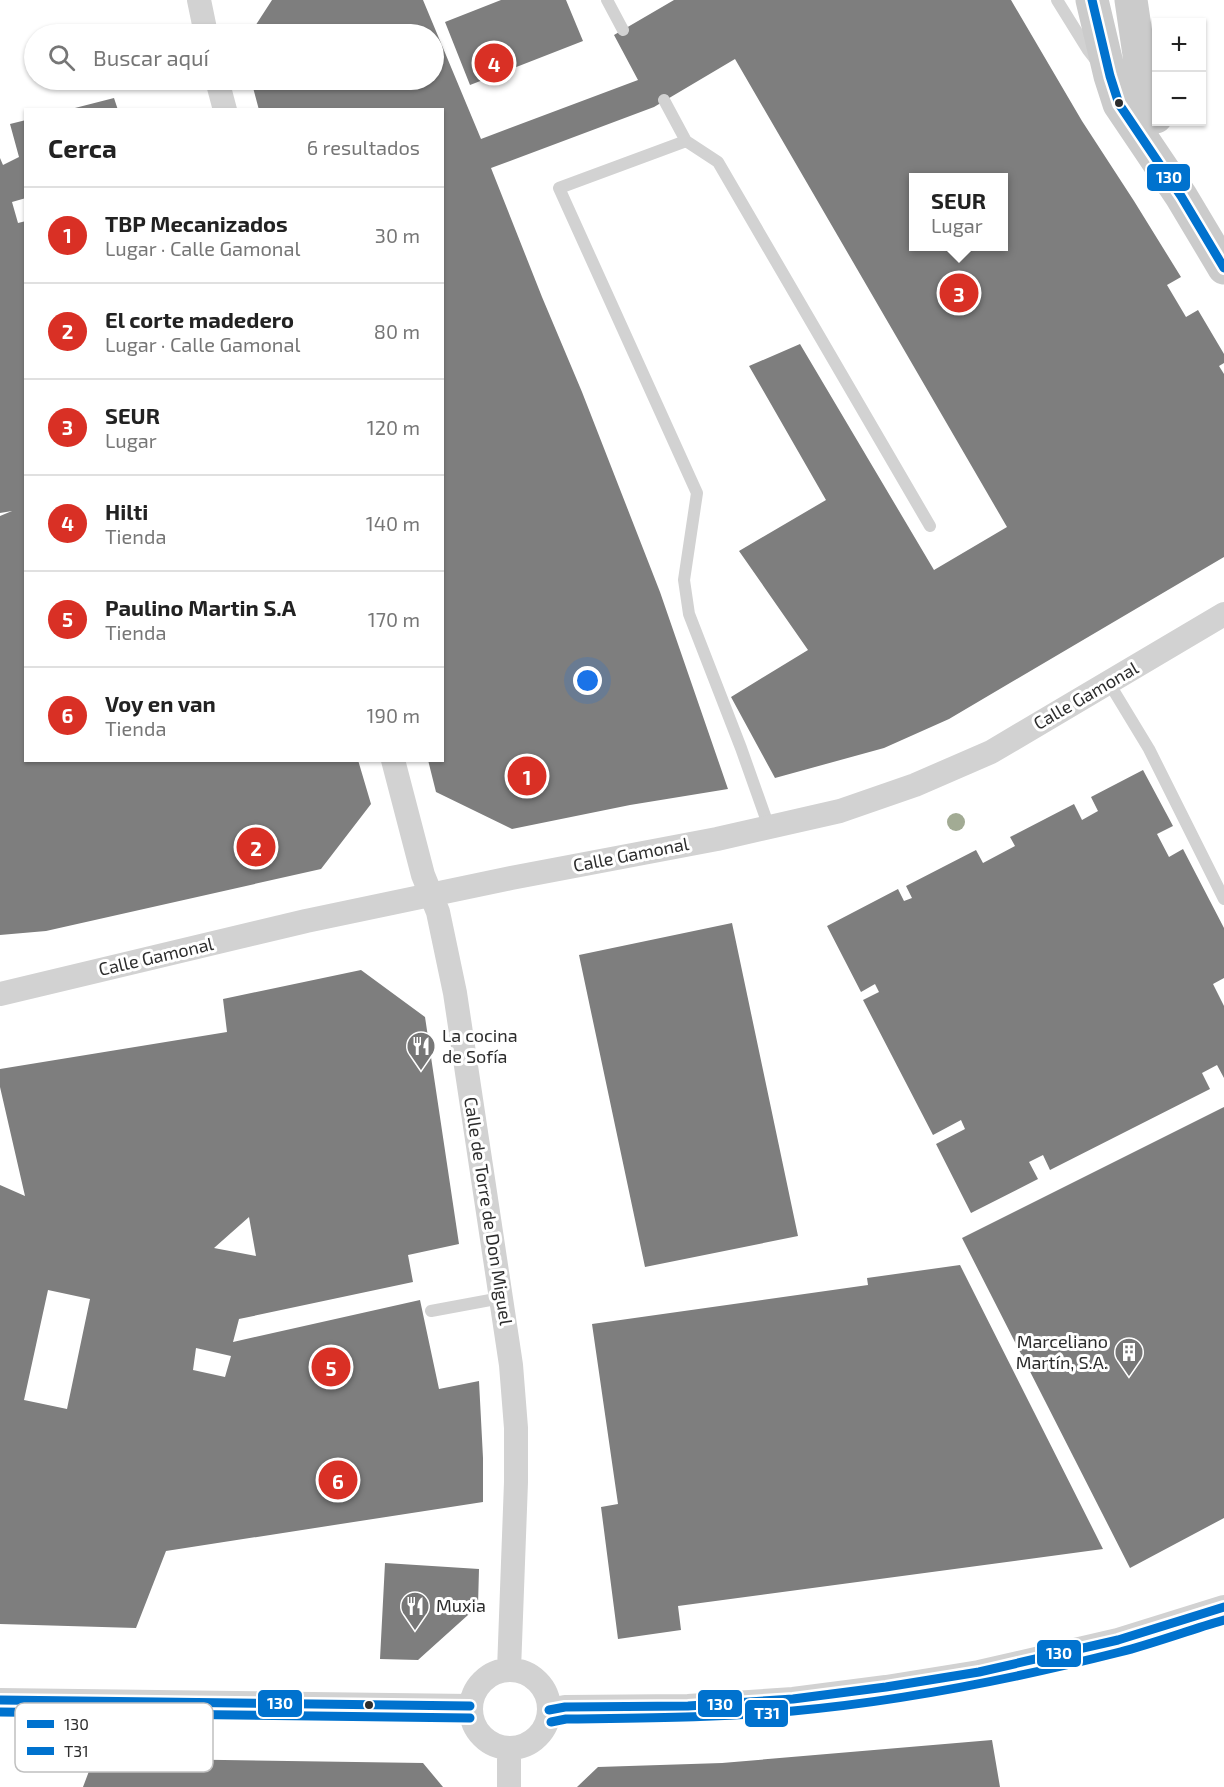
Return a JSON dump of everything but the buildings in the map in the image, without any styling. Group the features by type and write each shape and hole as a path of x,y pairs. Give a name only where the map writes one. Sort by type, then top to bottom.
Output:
{"street":[{"path":"199,0 204,24"},
{"path":"1092,0 1119,104 1181,196 1224,268"},
{"path":"1131,0 1141,68 1152,104"},
{"path":"220,90 224,108"},
{"path":"1159,126 1181,196"},
{"name":"Calle Gamonal","path":"0,994 306,921 432,894 717,839 840,811 915,785 991,752 1224,614"},
{"name":"Calle de Torre de Don Miguel","path":"394,762 423,875 438,912 455,993 511,1365 516,1428 516,1482 509,1670"},
{"path":"549,1710 565,1707 688,1706 793,1699 886,1687 979,1672 1118,1640 1224,1607"},
{"path":"509,1670 529,1675 544,1690 549,1710 544,1730 529,1744 509,1749 489,1743 474,1727 470,1706 476,1688 490,1675 509,1670"},
{"path":"0,1700 470,1706"},
{"path":"508,1787 509,1749"}],"lane":[{"path":"607,0 623,30"},
{"path":"1057,0 1088,50 1110,76"},
{"path":"664,100 686,141 718,162 930,526"},
{"path":"686,141 560,188 697,493 684,580 689,614 741,748 768,828"},
{"path":"1109,683 1149,749 1224,899"},
{"path":"431,1311 501,1298"}],"transit line":[{"name":"130","path":"1092,0 1119,104 1181,196 1224,268"},
{"name":"130","path":"549,1710 565,1707 688,1706 793,1699 886,1687 979,1672 1118,1640 1224,1607"},
{"name":"T31","path":"551,1722 566,1719 765,1713 875,1701 958,1688 1080,1662 1224,1620"},
{"name":"130","path":"0,1700 470,1706"},
{"name":"T31","path":"0,1712 15,1712"},
{"name":"T31","path":"213,1715 470,1718"}],"place":[{"name":"Hilti","path":"494,63"},
{"name":"SEUR","path":"959,293"},
{"name":"TBP Mecanizados","path":"527,776"},
{"name":"El corte madedero","path":"256,847"},
{"name":"La cocina de Sofía","path":"421,1072"},
{"name":"Paulino Martin S.A","path":"331,1367"},
{"name":"Marceliano Martín, S.A.","path":"1129,1378"},
{"name":"Voy en van","path":"338,1480"},
{"name":"Muxia","path":"415,1632"}]}
